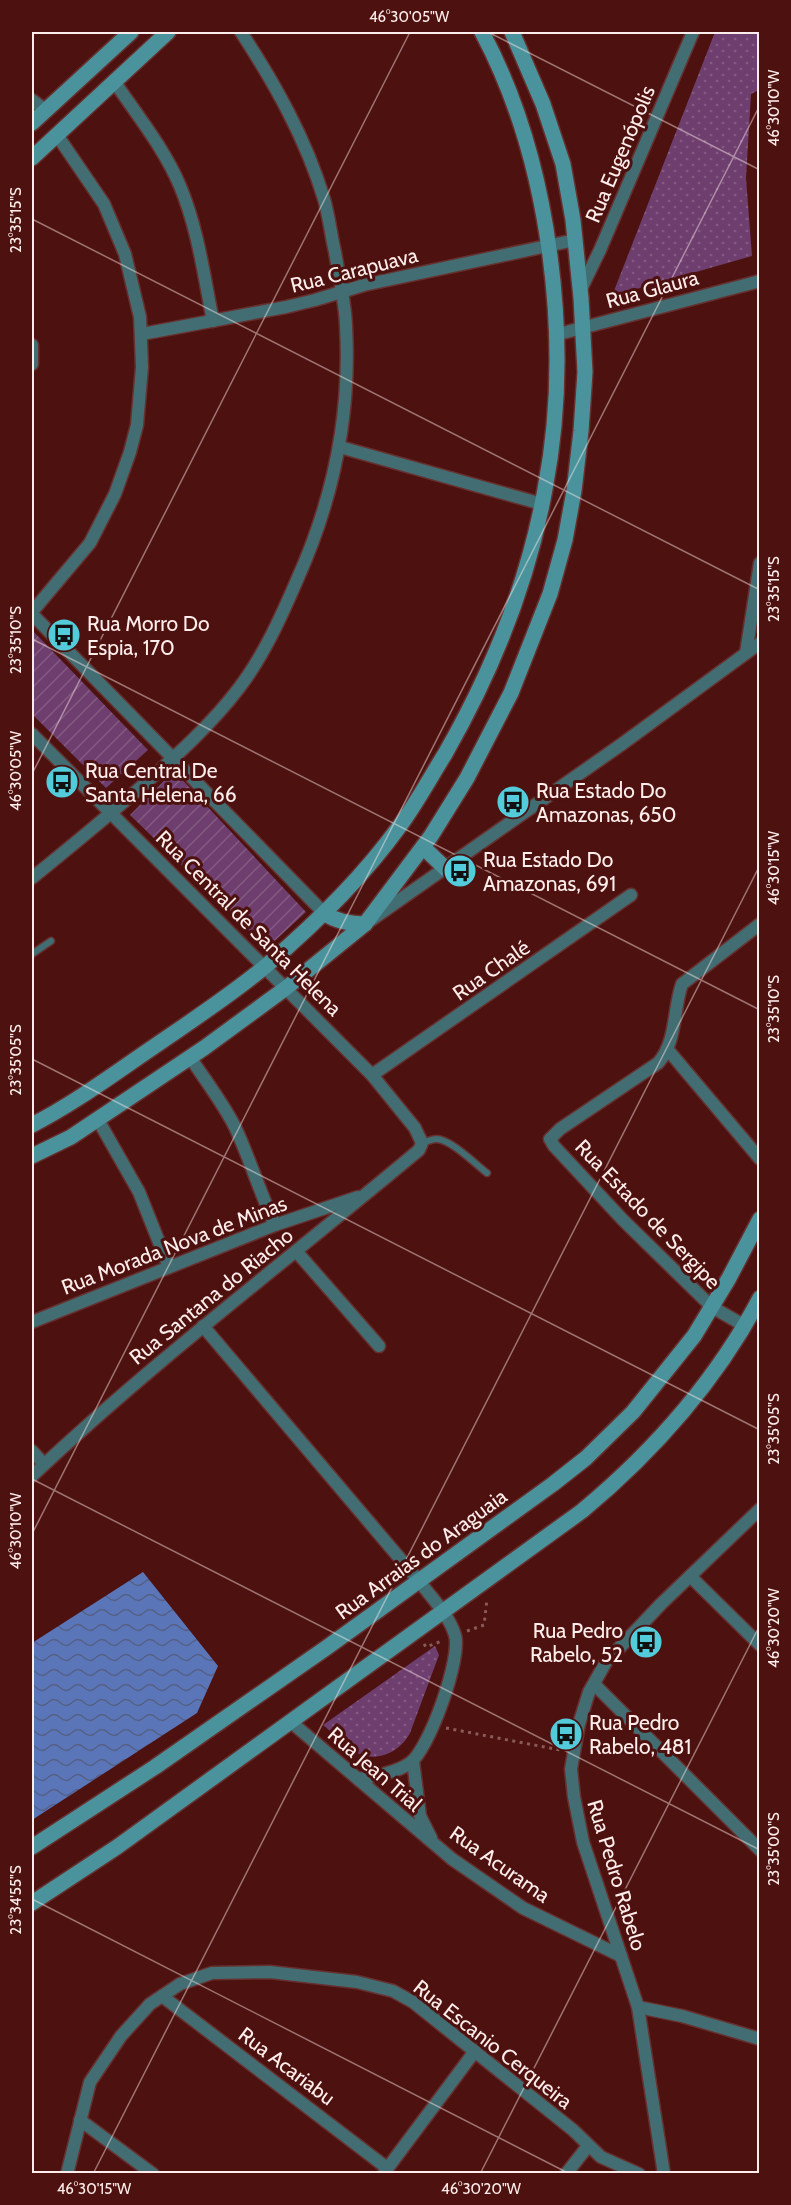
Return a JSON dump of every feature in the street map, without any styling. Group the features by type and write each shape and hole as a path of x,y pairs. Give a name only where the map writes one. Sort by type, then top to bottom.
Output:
{"street":[{"path":"32,123 131,32"},
{"path":"32,159 168,32"},
{"path":"32,878 192,742 238,689 264,650 311,550 327,503 339,447 347,365 342,291 324,201 311,162 293,120 271,79 241,32"},
{"path":"32,1125 98,1084 203,1013 265,967 324,913 400,826 453,739 484,680 518,597 542,504 551,454 555,407 555,335 553,290 542,205 525,137 503,76 482,32"},
{"path":"365,924 423,847 492,732 530,647 550,594 567,531 582,431 585,372 575,240 563,164 543,104 512,32"},
{"name":"Rua Eugenópolis","path":"580,291 693,32"},
{"path":"114,81 165,157 180,187 194,228 213,321"},
{"path":"32,100 45,110"},
{"path":"57,135 104,204 125,254 142,334 142,367 136,425 130,452 115,494 90,543 32,613 324,913 333,919 365,924"},
{"name":"Rua Carapuava","path":"142,334 306,303 364,285 575,240"},
{"name":"Rua Glaura","path":"555,335 759,281"},
{"path":"32,345 32,364"},
{"path":"339,447 542,504"},
{"path":"746,653 759,563"},
{"path":"32,1156 71,1137 190,1057 286,988 365,924 612,751 759,643"},
{"name":"Rua Central de Santa Helena","path":"32,734 372,1075 415,1128 420,1147"},
{"path":"423,847 446,869"},
{"name":"Rua Chalé","path":"372,1075 631,895"},
{"path":"759,924 682,984 668,1050 759,1159"},
{"name":"Rua Estado de Sergipe","path":"668,1050 658,1063 560,1129 550,1139 623,1220 712,1306 745,1326"},
{"path":"190,1057 233,1124 275,1225"},
{"path":"97,1118 139,1192 169,1267"},
{"name":"Rua Santana do Riacho","path":"32,1476 132,1385 366,1195 420,1147"},
{"name":"Rua Morada Nova de Minas","path":"32,1322 275,1225 366,1195"},
{"name":"Rua Arraias do Araguaia","path":"32,1847 155,1767 419,1581 586,1458 633,1412 694,1336 729,1278 759,1219"},
{"path":"296,1251 379,1346"},
{"path":"32,1903 117,1847 582,1511 613,1486 667,1431 710,1378 745,1326 759,1298"},
{"path":"203,1326 419,1581 443,1612 456,1636 455,1666 421,1752 413,1761 387,1773 357,1779"},
{"path":"32,1451 44,1464"},
{"name":"Rua Pedro Rabelo","path":"664,2174 638,2007 584,1842 573,1797 571,1769 579,1724 589,1692 606,1662 759,1509"},
{"path":"690,1576 759,1645"},
{"path":"594,1684 759,1850"},
{"name":"Rua Jean Trial","path":"291,1722 434,1844"},
{"name":"Rua Acurama","path":"413,1761 420,1816 434,1844 524,1908 621,1956"},
{"name":"Rua Escanio Cerqueira","path":"67,2174 90,2082 122,2036 150,2004 180,1984 212,1973 270,1972 357,1982 393,1991 413,2002 476,2051 573,2130 601,2157 639,2174"},
{"name":"Rua Acariabu","path":"162,1996 385,2171"},
{"path":"638,2007 682,2016 759,2039"},
{"path":"385,2171 476,2051"},
{"path":"80,2120 153,2174"},
{"path":"566,2174 588,2146"}],"lane":[{"path":"32,954 51,941"},
{"path":"420,1147 436,1139 445,1141 487,1173"}],"path":[{"path":"433,1726 574,1753"}],"shaded area":[{"path":"715,32 759,32 759,90 751,94 746,178 752,256 612,296"},
{"path":"32,630 148,750 106,788 32,714"},
{"path":"174,771 306,912 267,948 130,815"},
{"path":"435,1646 439,1655 410,1733 400,1746 380,1756 365,1756 348,1747 323,1725"}],"water":[{"path":"143,1572 218,1666 197,1713 32,1820 32,1643"}],"place":[{"name":"Rua Morro Do Espia, 170","path":"64,635"},
{"name":"Rua Central De Santa Helena, 66","path":"62,782"},
{"name":"Rua Estado Do Amazonas, 650","path":"513,802"},
{"name":"Rua Estado Do Amazonas, 691","path":"460,871"},
{"name":"Rua Pedro Rabelo, 52","path":"646,1642"},
{"name":"Rua Pedro Rabelo, 481","path":"566,1734"}]}
